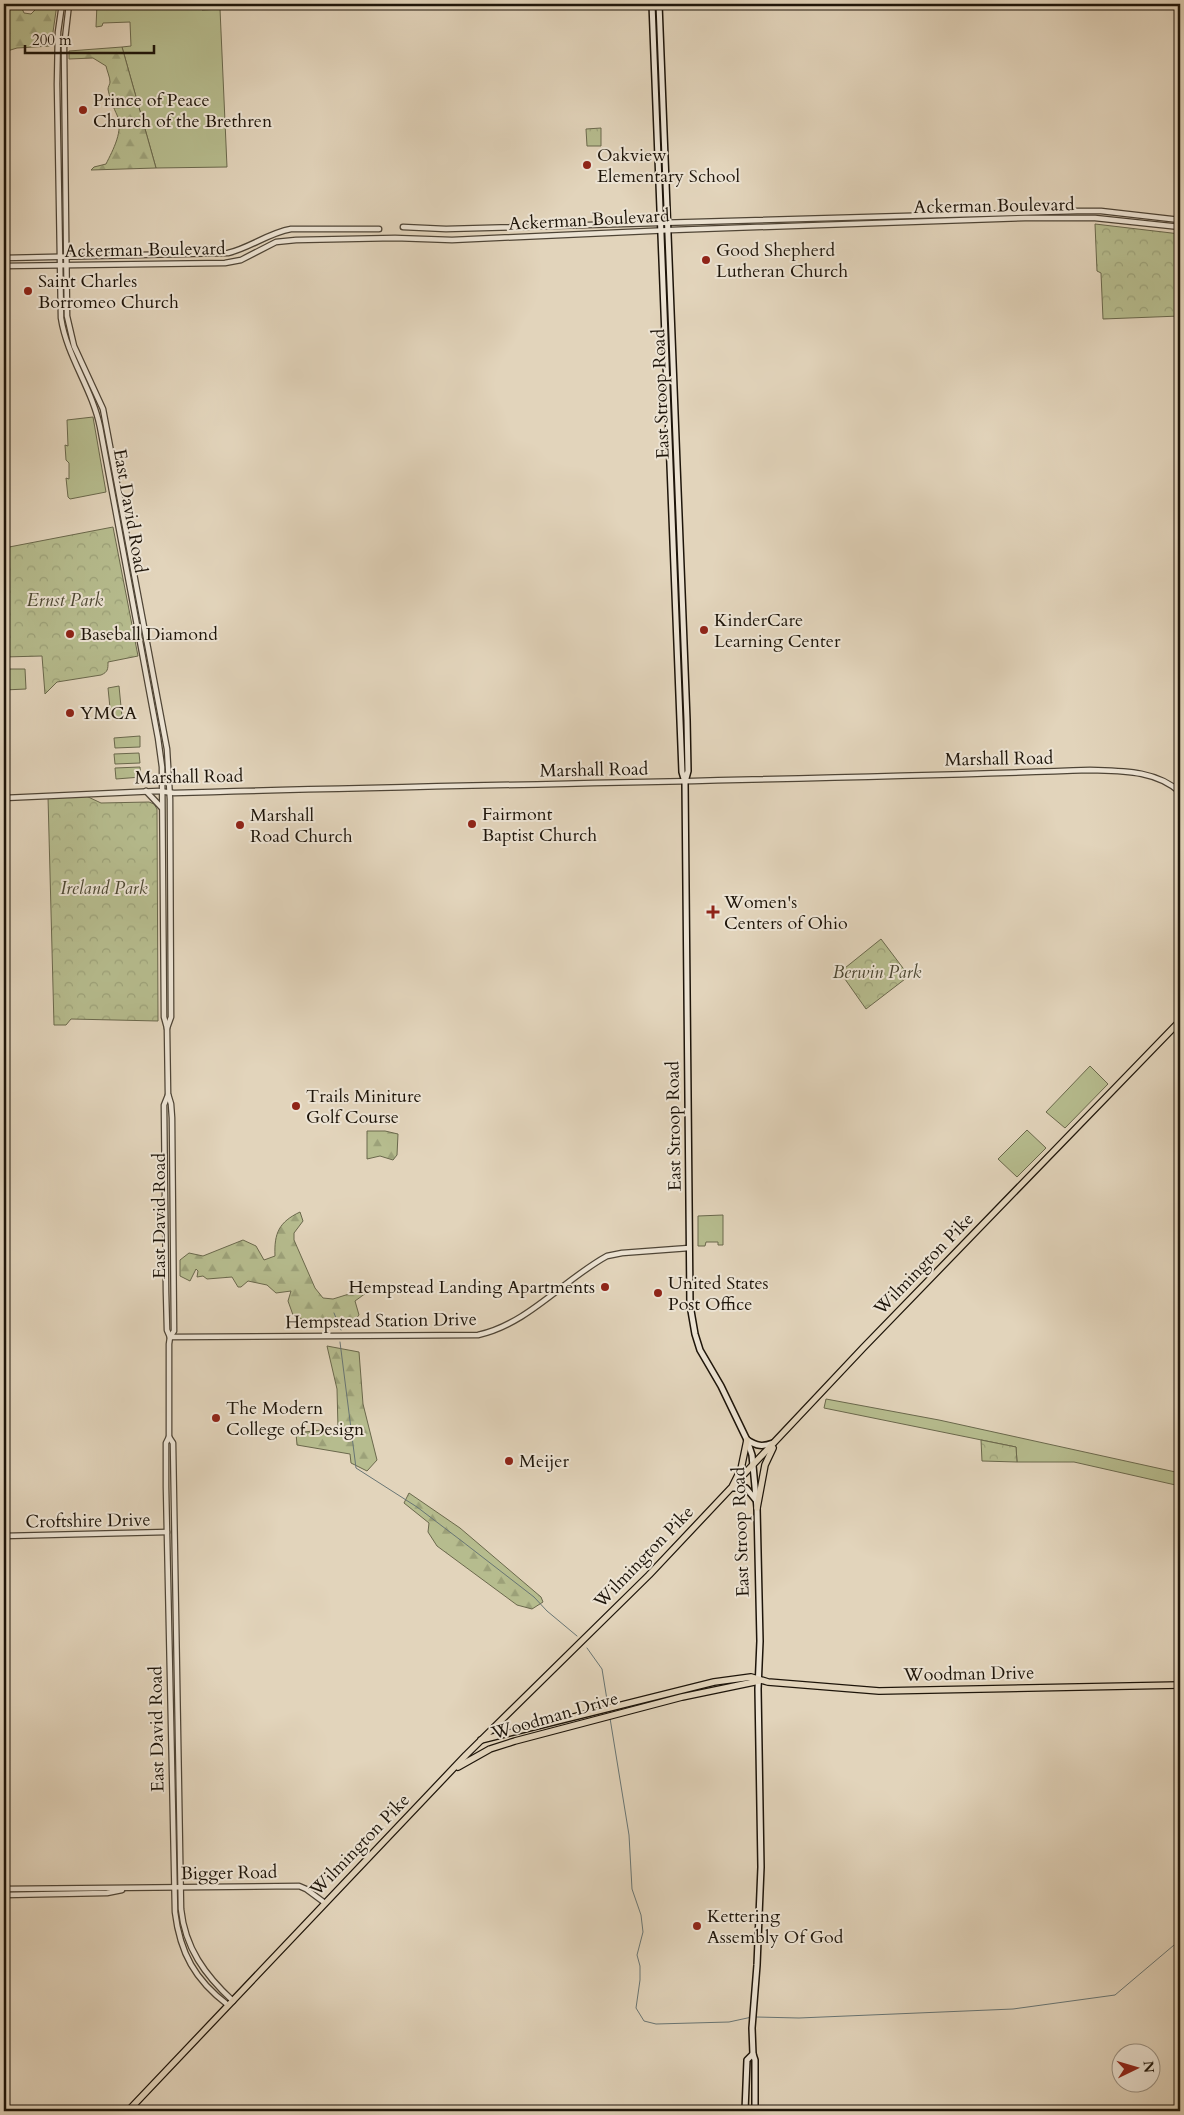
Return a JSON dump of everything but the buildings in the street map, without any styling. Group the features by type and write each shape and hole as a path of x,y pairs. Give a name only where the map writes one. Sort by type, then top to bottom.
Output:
{"main road":[{"name":"East Stroop Road","path":"652,4 682,772 685,782"},
{"name":"East Stroop Road","path":"659,4 687,720 688,771 685,782 690,1305 696,1340 747,1440 753,1467 757,1508 761,1867 752,2024 755,2060 755,2111"},
{"name":"Wilmington Pike","path":"128,2111 451,1771 613,1611 733,1488 863,1348 1180,1020"},
{"path":"755,1499 746,1488 733,1488 742,1463 747,1440 763,1446 776,1442"},
{"path":"757,1508 765,1466 776,1442"},
{"name":"Woodman Drive","path":"481,1740 718,1681 751,1677 759,1681 833,1689 879,1691 1180,1685"},
{"name":"Woodman Drive","path":"451,1771 484,1752 502,1745 729,1686 751,1684 759,1681"},
{"path":"553,1722 555,1730"},
{"path":"500,1736 502,1745"},
{"name":"East Stroop Road","path":"745,2111 747,2060 753,2054"}],"street":[{"name":"East David Road","path":"62,4 58,32 57,84 59,300 63,332 71,357 89,390 98,416 158,738 162,791 164,1017 167,1028 168,1094 172,1111 174,1331 170,1337 169,1437 166,1443 166,1532 176,1924 182,1947 191,1966 210,1991 228,2004"},
{"name":"East David Road","path":"69,4 64,55 67,316 77,352 103,409 165,738 169,792 171,1017 167,1028"},
{"path":"57,84 62,76 64,55"},
{"name":"Ackerman Boulevard","path":"402,227 440,230 1086,211 1180,220"},
{"name":"Ackerman Boulevard","path":"4,266 225,263 241,260 269,245 287,240 379,238 435,240 660,230 1078,218 1112,219 1180,227"},
{"path":"566,225 567,235"},
{"path":"528,226 528,237"},
{"name":"Ackerman Boulevard","path":"4,258 228,253 278,231 291,229 379,229"},
{"path":"136,619 143,618"},
{"name":"Marshall Road","path":"4,798 146,791 685,782 1099,770 1145,774 1163,781 1180,792"},
{"path":"146,791 159,803 162,811"},
{"name":"Hempstead Station Drive","path":"170,1337 478,1335 498,1329 516,1320 607,1256 622,1253 689,1248"},
{"name":"East David Road","path":"169,1437 173,1443 182,1921 191,1950 202,1968 234,2001"},
{"name":"Croftshire Drive","path":"4,1536 174,1532"},
{"name":"Bigger Road","path":"4,1889 293,1886 306,1889 325,1903"},
{"name":"Bigger Road","path":"4,1895 107,1893 128,1889"}],"green space":[{"path":"4,4 20,4 24,13 31,14 41,4 57,4 51,46 17,48 4,52"},
{"path":"97,4 202,4 202,10 220,9 227,167 156,168 122,47 131,46 130,22 103,23 102,26 96,27"},
{"path":"122,47 156,168 91,170 94,167 106,164 117,140 119,121 108,88 110,80 106,66 93,58 69,59 69,51"},
{"path":"601,128 601,146 587,146 586,129"},
{"path":"1095,224 1180,234 1180,316 1103,319 1101,273 1097,271"},
{"path":"93,417 106,492 70,499 68,497 66,478 69,479 69,463 66,460 65,445 68,446 67,420"},
{"name":"Ernst Park","path":"113,527 138,656 108,662 107,670 101,675 57,682 45,694 42,656 4,657 4,548"},
{"path":"4,669 25,669 26,689 4,690"},
{"path":"119,686 122,717 111,718 108,688"},
{"path":"140,736 140,747 115,748 114,738"},
{"path":"139,753 140,763 115,764 114,754"},
{"path":"140,767 141,777 116,779 115,768"},
{"name":"Ireland Park","path":"84,795 101,803 149,802 154,804 157,809 158,1021 71,1019 66,1025 54,1025 48,797"},
{"name":"Berwin Park","path":"881,939 909,976 866,1009 840,972"},
{"path":"1090,1066 1108,1084 1065,1128 1046,1112"},
{"path":"1027,1130 1046,1148 1017,1177 998,1159"},
{"path":"367,1131 385,1131 398,1134 397,1155 393,1160 380,1156 367,1159"},
{"path":"300,1212 303,1221 294,1233 294,1240 315,1288 323,1298 333,1299 365,1289 366,1293 355,1301 359,1315 349,1327 321,1327 293,1315 288,1301 291,1291 276,1293 267,1285 248,1281 241,1287 238,1287 232,1277 207,1279 203,1276 197,1277 198,1271 196,1269 190,1281 180,1276 180,1260 189,1253 203,1256 243,1240 256,1246 264,1260 275,1256 279,1229 287,1220"},
{"path":"723,1215 723,1245 718,1245 718,1242 706,1242 705,1246 698,1246 698,1216"},
{"path":"327,1346 359,1352 363,1404 377,1460 367,1471 351,1463 350,1454 297,1445 296,1433 338,1428 337,1389"},
{"path":"826,1399 939,1420 1180,1473 1180,1486 1074,1462 1017,1462 1016,1447 824,1408"},
{"path":"981,1440 1016,1447 1017,1462 982,1461"},
{"path":"409,1493 460,1528 541,1597 543,1602 532,1609 517,1605 437,1546 428,1532 429,1523 404,1503"}],"waterway":[{"path":"334,1313 341,1330"},
{"path":"340,1342 356,1468 417,1507 534,1597 547,1611 577,1636"},
{"path":"587,1648 602,1669 608,1706"},
{"path":"610,1718 629,1835 632,1889 641,1915 643,1932 637,1955 640,1966 640,1980 636,2008 644,2021 656,2024 729,2022 752,2017"},
{"path":"756,2017 799,2018 1013,2009 1115,1995 1180,1940"}],"place":[{"name":"Prince of Peace Church of the Brethren","path":"83,110"},
{"name":"Oakview Elementary School","path":"587,165"},
{"name":"Good Shepherd Lutheran Church","path":"706,260"},
{"name":"Saint Charles Borromeo Church","path":"28,291"},
{"name":"KinderCare Learning Center","path":"704,630"},
{"name":"Baseball Diamond","path":"70,634"},
{"name":"YMCA","path":"70,713"},
{"name":"Fairmont Baptist Church","path":"472,824"},
{"name":"Marshall Road Church","path":"240,825"},
{"name":"Women's Centers of Ohio","path":"713,912"},
{"name":"Trails Miniture Golf Course","path":"296,1106"},
{"name":"Hempstead Landing Apartments","path":"605,1287"},
{"name":"United States Post Office","path":"658,1293"},
{"name":"The Modern College of Design","path":"216,1418"},
{"name":"Meijer","path":"509,1461"},
{"name":"Kettering Assembly Of God","path":"697,1926"}]}
